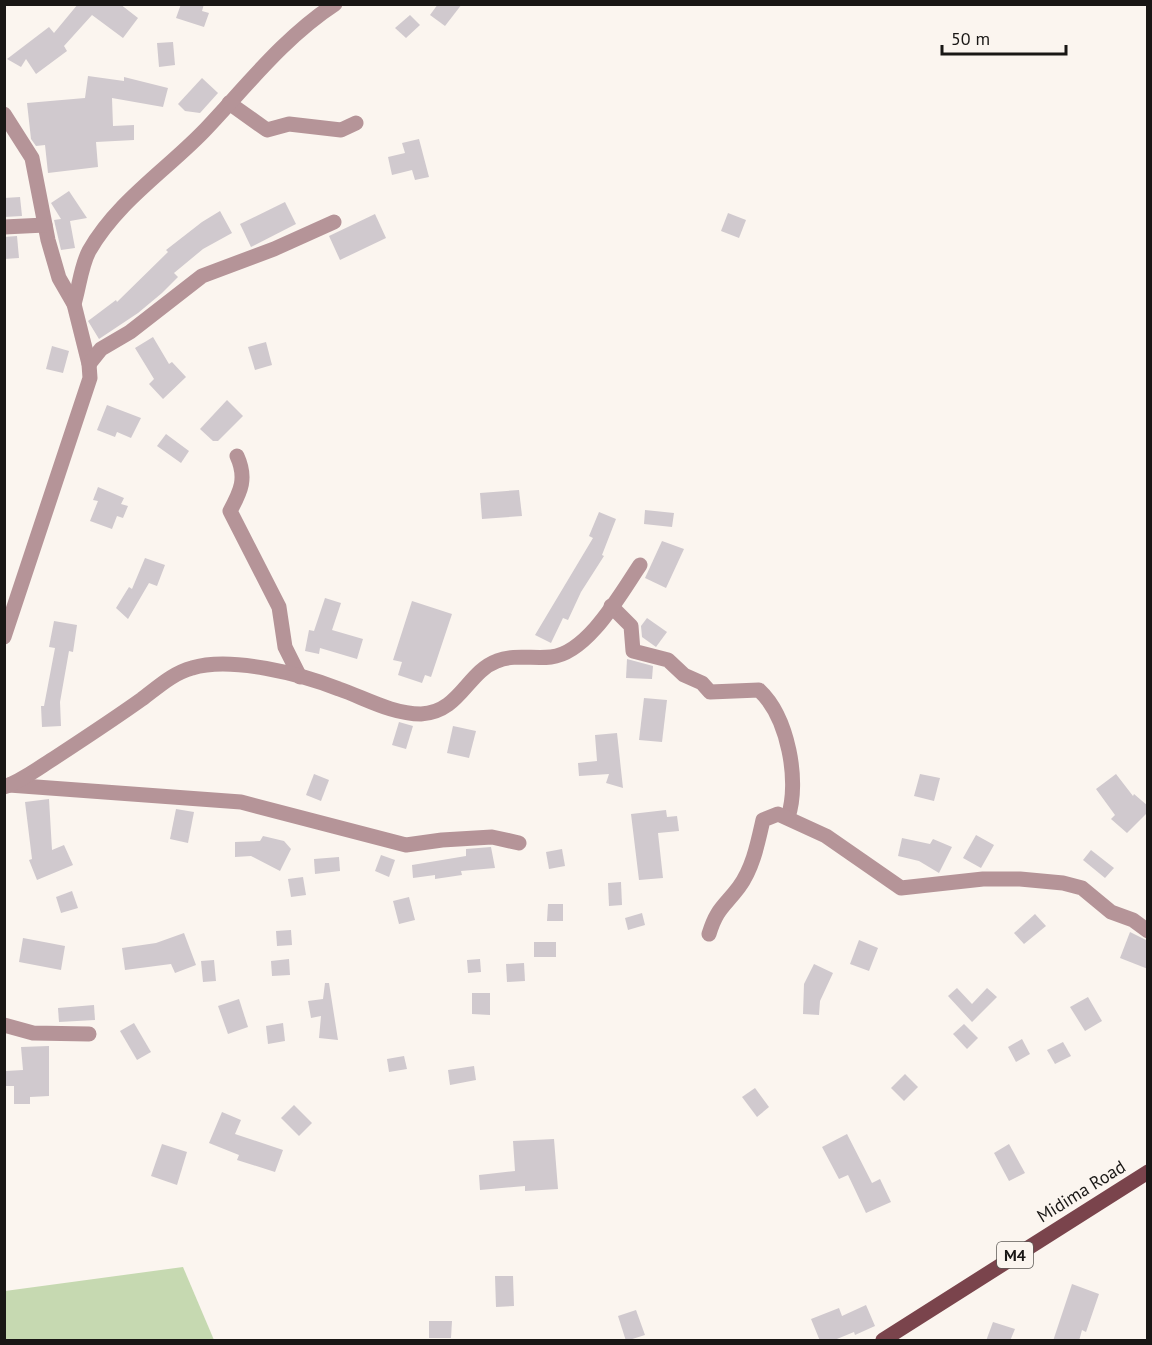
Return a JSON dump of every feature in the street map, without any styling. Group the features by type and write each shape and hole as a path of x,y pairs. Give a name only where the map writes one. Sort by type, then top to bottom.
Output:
{"main road":[{"name":"Midima Road","path":"883,1341 1148,1172"}],"street":[{"path":"74,304 88,253 107,225 230,103 291,37 334,4"},
{"path":"230,103 267,130 289,124 341,130 356,123"},
{"path":"4,114 32,158 45,225 59,278 74,304 89,364 87,391 72,428 36,546 4,637"},
{"path":"89,364 101,349 130,332 202,276 274,249 334,222"},
{"path":"4,227 45,225"},
{"path":"237,456 243,469 243,487 230,511 279,607 285,646 300,677"},
{"path":"7,786 73,746 175,675 190,668 210,664 229,664 300,677 396,710 422,714 443,708 463,692 483,668 494,661 506,657 552,657 565,652 591,632 640,565"},
{"path":"611,606 631,626 633,651 668,660 684,675 702,683 710,692 759,690 767,697 781,723 793,760 791,783 794,792 789,817"},
{"path":"7,786 241,802 406,845 492,837 519,843"},
{"path":"710,934 716,913 739,886 746,872 763,820 778,814 789,817 851,852 901,888 984,879 1020,879 1063,883 1082,888 1111,912 1133,920 1148,931"},
{"path":"4,1025 33,1033 89,1034"}],"green space":[{"path":"183,1267 214,1340 5,1340 5,1291"}],"building":[{"path":"78,4 120,4 138,18 123,38 92,15 64,46 67,51 36,74 26,59 21,67 7,59 49,27 54,33"},
{"path":"181,4 204,4 202,11 209,13 204,27 176,18"},
{"path":"438,4 462,4 445,26 430,15"},
{"path":"410,15 420,25 406,38 395,28"},
{"path":"173,42 175,65 159,67 157,43"},
{"path":"88,76 124,81 124,77 168,88 163,107 112,98 113,126 134,125 134,140 96,142 98,167 48,173 45,145 36,146 31,139 27,103 85,98"},
{"path":"202,78 218,93 200,113 185,111 178,104"},
{"path":"419,139 429,177 415,180 412,170 392,175 388,157 405,153 402,143"},
{"path":"69,191 87,218 70,221 75,248 61,250 54,220 61,219 51,203"},
{"path":"20,197 22,216 4,217 4,198"},
{"path":"285,202 296,224 251,247 240,224"},
{"path":"220,211 232,233 203,249 174,273 178,277 162,293 138,313 99,339 88,321 116,300 117,302 168,252 166,250"},
{"path":"728,213 746,220 739,238 721,231"},
{"path":"375,214 386,238 340,260 329,236"},
{"path":"17,236 19,258 4,259 4,237"},
{"path":"153,337 169,364 172,362 186,377 163,399 149,384 154,379 135,348"},
{"path":"266,342 272,365 255,370 248,347"},
{"path":"52,346 69,351 63,373 46,369"},
{"path":"227,400 243,416 218,441 213,441 200,429"},
{"path":"107,405 141,418 131,438 117,432 115,437 97,430"},
{"path":"166,434 189,451 181,463 157,446"},
{"path":"98,487 124,498 121,504 128,506 123,518 117,516 112,529 90,521 98,501 93,500"},
{"path":"519,490 522,516 482,519 480,493"},
{"path":"645,510 674,513 672,527 644,524"},
{"path":"599,512 616,519 602,555 604,556 581,592 568,620 563,618 551,643 535,635 593,538 589,536"},
{"path":"662,541 684,549 666,588 645,578"},
{"path":"145,558 165,565 157,586 149,583 128,619 116,608 129,587 132,589"},
{"path":"325,598 341,603 332,630 363,639 357,659 320,648 319,654 305,651 309,630 314,631"},
{"path":"412,601 452,614 431,677 425,675 422,683 398,675 402,662 393,660"},
{"path":"647,618 667,632 656,647 642,637 641,626"},
{"path":"54,621 77,625 73,652 69,651 60,702 61,726 42,727 41,706 44,706 55,648 49,647"},
{"path":"627,659 653,666 652,679 626,678"},
{"path":"644,698 667,700 662,742 639,740"},
{"path":"399,722 413,726 406,749 392,745"},
{"path":"453,726 476,731 469,758 447,753"},
{"path":"617,733 623,788 606,783 609,774 579,776 578,763 597,761 595,735"},
{"path":"314,774 329,780 321,801 306,795"},
{"path":"920,774 940,778 934,801 914,796"},
{"path":"1116,774 1133,796 1134,794 1148,806 1148,812 1127,833 1111,819 1115,815 1096,789"},
{"path":"49,799 52,850 64,845 73,865 37,880 29,860 32,859 25,802"},
{"path":"176,809 194,812 188,843 170,839"},
{"path":"666,810 667,817 677,816 679,831 658,833 663,878 639,880 631,814"},
{"path":"976,835 994,845 981,868 963,858"},
{"path":"263,836 284,841 291,849 280,871 251,856 235,857 235,842 260,841"},
{"path":"902,838 930,844 933,839 952,847 939,873 919,861 898,856"},
{"path":"491,847 495,868 461,871 462,875 435,879 435,875 413,878 412,865 466,856 466,849"},
{"path":"562,849 565,866 549,869 546,852"},
{"path":"1091,850 1114,868 1105,878 1083,860"},
{"path":"381,855 395,860 389,877 375,871"},
{"path":"339,857 340,871 315,874 314,859"},
{"path":"303,877 306,895 291,897 288,879"},
{"path":"621,882 622,905 609,906 608,883"},
{"path":"72,891 78,908 61,913 56,897"},
{"path":"409,897 415,920 399,924 393,901"},
{"path":"548,904 563,904 563,921 547,921"},
{"path":"642,913 645,925 628,930 625,918"},
{"path":"1035,914 1046,926 1024,944 1014,933"},
{"path":"291,930 292,945 277,946 276,931"},
{"path":"1130,932 1148,941 1148,969 1120,958"},
{"path":"184,933 196,965 175,973 171,964 125,970 122,948 156,943"},
{"path":"23,938 65,946 61,970 19,962"},
{"path":"859,940 878,948 869,971 850,964"},
{"path":"534,942 556,942 556,957 534,957"},
{"path":"289,959 290,975 272,976 271,961"},
{"path":"480,959 481,972 468,973 467,960"},
{"path":"214,960 216,981 203,982 201,961"},
{"path":"524,963 525,981 507,982 506,964"},
{"path":"814,964 833,973 820,1001 819,1015 803,1014 804,984"},
{"path":"325,983 329,983 338,1040 319,1038 321,1016 311,1018 308,1001 323,999"},
{"path":"957,988 972,1004 987,988 997,997 972,1022 948,996"},
{"path":"472,993 490,993 490,1015 472,1014"},
{"path":"1088,997 1102,1021 1085,1031 1070,1007"},
{"path":"239,999 248,1027 228,1034 218,1006"},
{"path":"94,1005 95,1020 59,1022 58,1008"},
{"path":"134,1023 151,1052 137,1060 120,1031"},
{"path":"283,1023 285,1041 268,1044 266,1026"},
{"path":"964,1024 978,1038 967,1049 953,1034"},
{"path":"1022,1039 1030,1054 1016,1062 1008,1047"},
{"path":"1063,1042 1071,1056 1055,1064 1047,1050"},
{"path":"49,1046 49,1096 30,1097 30,1104 14,1104 14,1086 6,1086 6,1071 23,1070 21,1047"},
{"path":"404,1056 407,1069 389,1072 387,1059"},
{"path":"474,1066 476,1080 450,1085 448,1070"},
{"path":"905,1074 918,1087 904,1101 891,1088"},
{"path":"755,1088 769,1107 757,1117 742,1097"},
{"path":"294,1105 312,1123 299,1136 281,1118"},
{"path":"222,1112 241,1120 235,1134 283,1150 275,1172 237,1160 239,1155 209,1143"},
{"path":"847,1134 872,1183 880,1179 891,1202 866,1213 848,1175 839,1179 822,1147"},
{"path":"554,1139 558,1189 525,1191 525,1186 480,1190 479,1175 515,1171 513,1141"},
{"path":"162,1144 187,1152 177,1185 151,1176"},
{"path":"1009,1144 1025,1173 1009,1181 994,1153"},
{"path":"495,1276 513,1276 514,1306 496,1307"},
{"path":"1072,1284 1099,1294 1086,1332 1082,1330 1079,1341 1053,1341"},
{"path":"866,1305 875,1326 855,1335 854,1332 832,1341 820,1341 811,1319 839,1308 842,1316"},
{"path":"636,1310 645,1335 626,1341 618,1316"},
{"path":"429,1321 452,1321 451,1338 429,1338"},
{"path":"993,1322 1015,1329 1010,1341 986,1341"}]}
